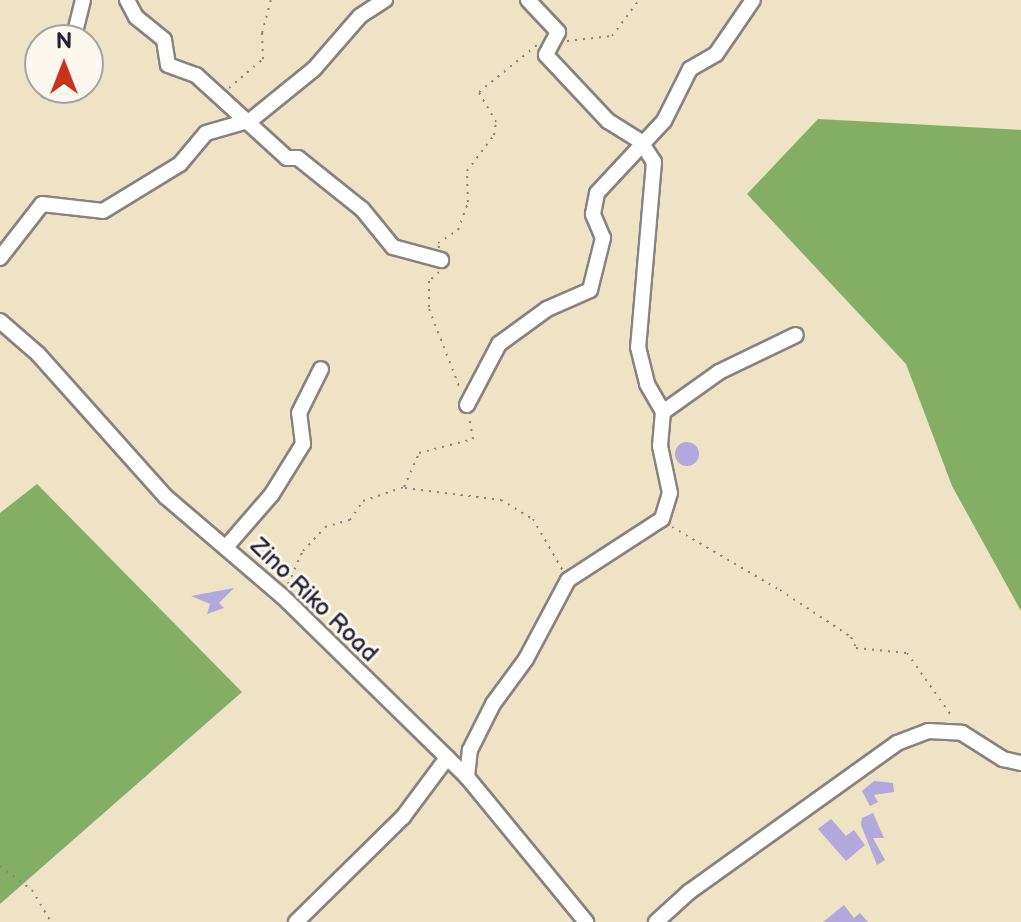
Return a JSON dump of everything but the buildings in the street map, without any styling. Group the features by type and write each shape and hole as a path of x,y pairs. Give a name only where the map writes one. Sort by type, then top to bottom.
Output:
{"street":[{"path":"77,24 83,0"},
{"path":"127,0 136,17 164,40 168,65 196,75 251,120 287,158 298,158 362,209 393,247 441,260"},
{"path":"0,258 42,204 103,211 172,171 206,133 251,120 314,69 360,16 385,0"},
{"path":"467,777 470,750 493,704 540,636 568,580 662,519 670,493 660,446 663,412 647,384 638,347 654,162 641,142 608,121 546,55 556,43 558,32 528,0"},
{"path":"467,405 499,344 547,309 590,290 603,238 593,214 597,193 641,142 664,121 690,69 716,54 753,0"},
{"name":"Zino Riko Road","path":"0,321 38,354 166,497 282,596 467,777 586,922"},
{"path":"663,412 719,372 796,335"},
{"path":"227,546 272,494 303,444 304,427 299,413 321,369"},
{"path":"656,922 689,892 897,743 928,731 962,733 1003,759 1021,763"},
{"path":"296,922 403,817 447,758"}],"path":[{"path":"218,95 263,59 262,33 271,0"},
{"path":"404,487 419,453 473,439 467,405 429,309 429,281 442,269 438,243 458,230 468,202 467,171 494,135 496,122 479,92 535,46 612,36 629,8 639,0"},
{"path":"282,596 303,551 325,527 350,520 363,501 404,487 501,500 533,519 568,580"},
{"path":"662,519 699,546 792,597 851,637 856,648 907,653 962,733"},
{"path":"0,866 32,890 51,922"}],"green space":[{"path":"818,119 1021,130 1021,611 952,486 906,364 747,194"},
{"path":"37,484 242,692 0,904 0,513"}]}
